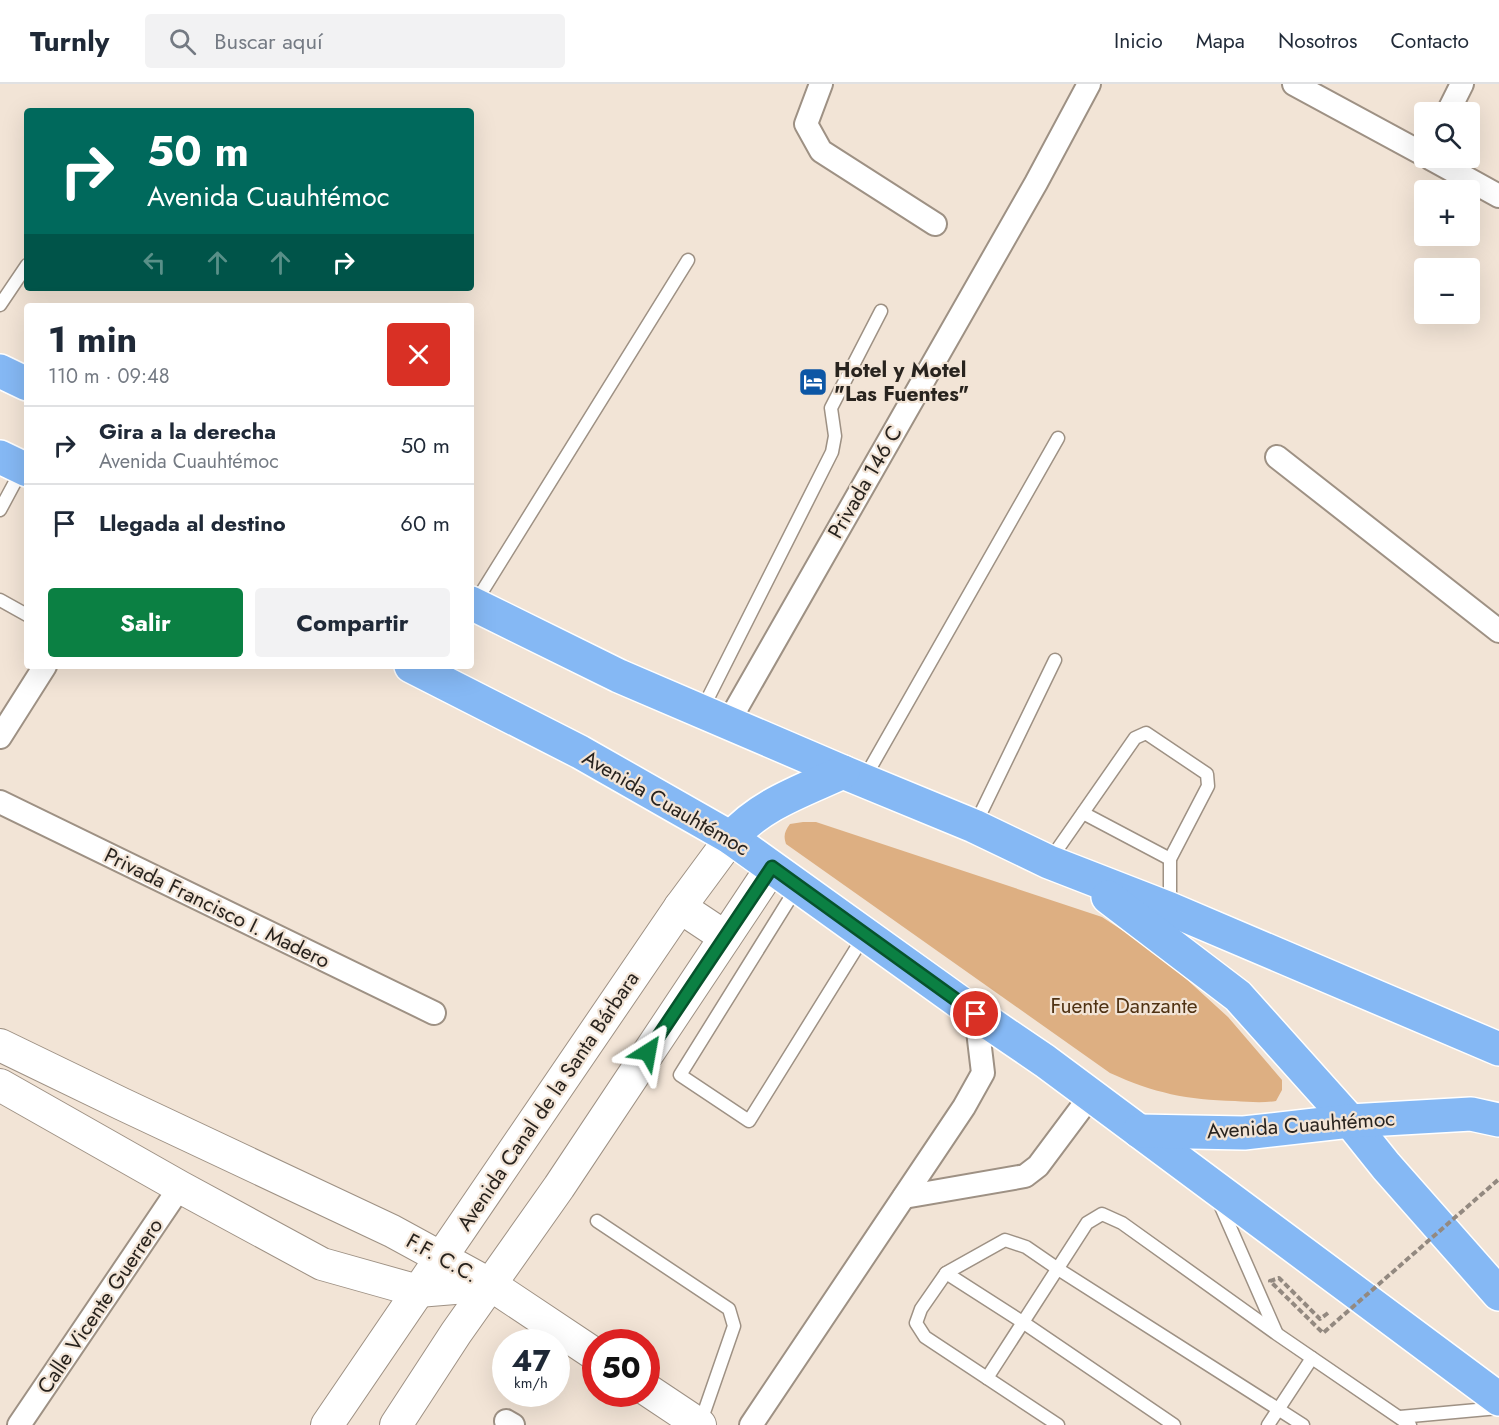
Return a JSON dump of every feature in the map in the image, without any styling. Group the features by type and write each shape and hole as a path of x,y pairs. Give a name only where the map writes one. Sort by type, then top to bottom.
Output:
{"main road":[{"path":"0,371 24,383"},
{"path":"474,604 619,676 974,826 1063,868 1170,909 1499,1049"},
{"name":"Avenida Cuauhtémoc","path":"417,669 580,752 731,837 976,1014 1045,1061 1139,1131 1244,1133 1350,1121 1471,1114 1499,1120"},
{"path":"731,837 744,824 769,806 853,776"},
{"name":"Avenida Canal de la Santa Bárbara","path":"327,1425 680,907 731,837"},
{"path":"396,1425 772,867"},
{"path":"1063,868 1238,996 1350,1121 1386,1166 1499,1294"},
{"path":"680,907 725,937"},
{"name":"F.F. C.C.","path":"0,1045 392,1231 491,1286"},
{"name":"F.F. C.C.","path":"1,1087 322,1264 418,1291 491,1286"},
{"path":"1139,1131 1499,1399"},
{"path":"491,1286 582,1346"},
{"path":"660,1398 700,1425"}],"street":[{"path":"821,84 806,124 821,151 935,224"},
{"name":"Privada 146 C","path":"715,717 1036,183 1089,84"},
{"path":"1294,84 1414,149"},
{"path":"1453,102 1462,84"},
{"path":"1448,168 1499,196"},
{"path":"1277,457 1499,631"},
{"path":"0,737 43,669"},
{"name":"Privada Francisco I. Madero","path":"0,802 434,1013"},
{"path":"751,1425 964,1107 982,1073 976,1014"},
{"path":"904,1197 1025,1176 1038,1166 1092,1095"},
{"name":"Calle Vicente Guerrero","path":"19,1425 180,1187"}],"lane":[{"path":"474,601 688,260"},
{"path":"0,305 24,269"},
{"path":"715,717 832,452 835,436 831,408 880,311"},
{"path":"853,776 1058,438"},
{"path":"0,510 17,465"},
{"path":"0,600 24,613"},
{"path":"974,826 1055,660"},
{"path":"1063,868 1083,813 1135,738 1146,733 1208,774 1208,786 1170,859 1170,909"},
{"path":"1083,813 1170,859"},
{"path":"798,886 680,1076 749,1121 865,934"},
{"path":"1212,1185 1277,1334"},
{"path":"987,1378 1087,1223 1102,1214 1122,1223 1277,1334 1410,1425"},
{"path":"597,1221 729,1310 734,1326 700,1425"},
{"path":"1058,1425 925,1337 916,1323 921,1309 946,1273 1005,1240 1026,1247 1303,1425"},
{"path":"946,1273 1174,1425"},
{"path":"1268,1425 1312,1358"},
{"path":"1400,1417 1499,1408"}],"path":[{"path":"1328,1313 1320,1319 1279,1278 1270,1281 1323,1333 1499,1179"}],"green space":[{"name":"Fuente Danzante","path":"816,822 1102,917 1160,955 1228,1017 1282,1080 1282,1090 1276,1101 1251,1102 1186,1097 1141,1086 1110,1073 786,844 785,833 790,824"}],"place":[{"name":"Hotel y Motel \"Las Fuentes\"","path":"813,382"}],"route":[{"path":"648,1052 772,867 976,1014"}]}
